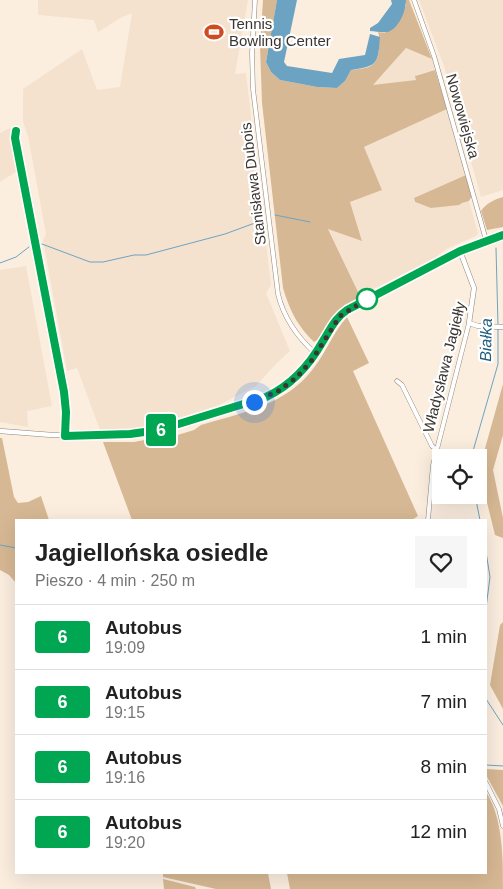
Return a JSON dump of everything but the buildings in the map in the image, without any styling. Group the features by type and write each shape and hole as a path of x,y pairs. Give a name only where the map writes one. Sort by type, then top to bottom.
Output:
{"street":[{"name":"Stanisława Dubois","path":"255,0 252,53 253,89 278,294 290,324 300,339 316,354"},
{"name":"Nowowiejska","path":"414,0 442,82 486,240"},
{"path":"16,131 15,138 64,392 66,412 65,436"},
{"path":"0,431 65,436 130,434 152,431 254,402 272,394 300,374 316,354 343,313 460,251 503,235"},
{"name":"Władysława Jagiełły","path":"437,449 469,323 474,288 460,251"},
{"path":"469,323 478,326 503,327"},
{"path":"397,381 402,385 432,446 436,449"},
{"name":"Władysława Jagiełły","path":"428,519 432,476"},
{"path":"487,785 500,809 503,826"}],"shaded area":[{"path":"38,0 248,0 235,74 246,73 271,285 266,293 290,351 256,386 217,406 161,424 129,431 100,430 77,368 67,371 43,240 46,234 28,136 23,122 23,89 82,49 97,90 120,87 132,13 98,32 94,20 38,15"},
{"path":"263,0 277,0 266,62 271,72 280,80 317,87 337,88 345,81 351,70 371,66 377,60 378,32 385,33 406,6 406,0 409,0 432,59 406,48 373,85 416,80 415,76 435,70 447,109 364,147 382,190 350,202 362,241 328,229 360,296 335,316 319,339 314,342 295,317 283,288 262,103 260,46"},
{"path":"419,0 503,0 503,190 481,197 444,66"},
{"path":"406,48 432,59 435,70 416,75 417,80 372,86"},
{"path":"447,109 466,175 414,198 414,202 431,208 469,201 478,233 476,236 446,249 436,257 360,296 328,228 362,240 350,202 382,190 364,147"},
{"path":"10,128 19,170 0,182 0,133"},
{"path":"466,175 472,196 469,201 459,205 431,208 415,202 414,198"},
{"path":"503,197 503,227 487,230 481,211 491,202"},
{"path":"26,266 52,406 27,411 28,427 0,422 0,270"},
{"path":"347,317 369,363 353,371 418,516 414,519 132,519 103,442 134,442 166,436 171,437 194,430 201,425 244,413 272,402 297,386 308,375 319,361 336,331"},
{"path":"503,384 503,435 493,470 503,518 503,538 495,535 487,502 487,449 485,449"},
{"path":"0,438 2,438 14,497 18,503 28,502 41,496 49,519 15,519 15,582 9,575 0,570"},
{"path":"503,622 503,709 490,685 500,625"},
{"path":"487,769 503,770 503,806 487,777"},
{"path":"487,794 492,802 501,838 503,889 290,889 287,874 487,874"},
{"path":"163,874 268,874 271,889 216,889 163,877"},
{"path":"163,879 195,887 196,889 164,889"}],"water":[{"path":"277,0 297,0 284,62 287,66 332,73 339,59 365,55 370,34 380,37 375,62 367,67 351,70 345,81 337,88 317,87 280,80 271,72 266,62"},
{"path":"391,0 406,0 404,13 399,22 394,29 388,32 370,31 370,28 378,23 392,4"}],"waterway":[{"path":"275,215 310,222"},
{"path":"42,244 90,262 103,262 134,255 146,255 225,234 263,220"},
{"path":"0,263 16,257 29,247"},
{"name":"Białka","path":"496,248 498,325"},
{"name":"Białka","path":"474,449 498,364 498,329"},
{"name":"Białka","path":"477,504 480,519"},
{"path":"0,545 15,548"},
{"name":"Białka","path":"487,558 490,577 487,600"},
{"name":"Białka","path":"487,701 503,725"},
{"path":"487,765 503,766"}],"bus line":[{"name":"6","path":"16,131 15,138 64,392 66,412 65,436 144,433 266,397 278,391 300,374 312,360 337,319 347,310 460,251 503,235"}],"place":[{"name":"Tennis Bowling Center","path":"214,32"}],"route":[{"path":"254,402 278,391 296,378 312,360 340,316 367,299"}]}
